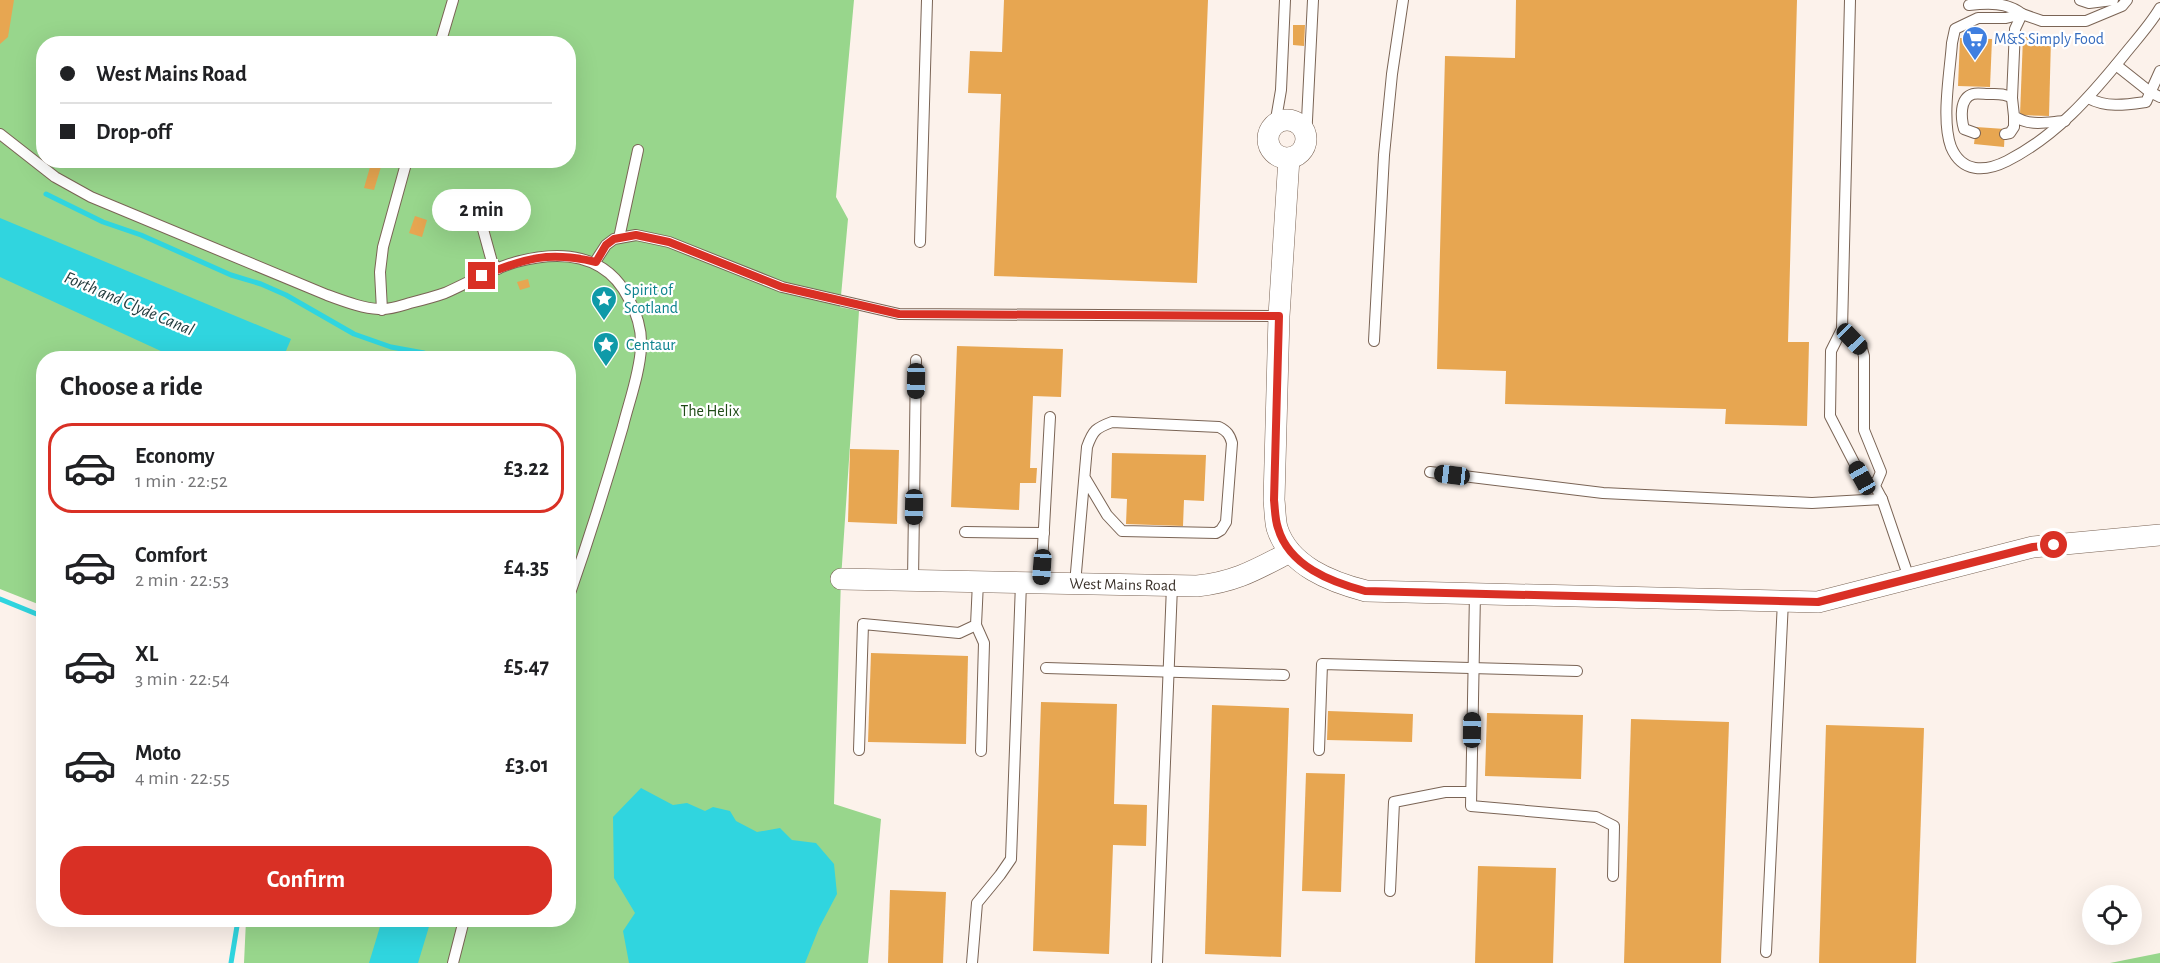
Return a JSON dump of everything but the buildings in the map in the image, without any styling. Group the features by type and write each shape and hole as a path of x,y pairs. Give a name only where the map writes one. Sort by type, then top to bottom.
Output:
{"street":[{"path":"1284,121 1292,121 1303,129 1306,140 1301,152 1288,158 1276,154 1269,144 1269,132 1275,125 1284,121"},
{"path":"1288,158 1279,316 1274,500 1278,528 1290,552 1311,569 1336,583 1365,591 1818,602 2033,547 2160,535"},
{"name":"West Mains Road","path":"840,579 1197,586 1222,584 1290,552"}],"lane":[{"path":"442,36 453,0"},
{"path":"920,242 927,0"},
{"path":"1275,125 1281,90 1285,0"},
{"path":"1306,140 1313,0"},
{"path":"1374,341 1384,155 1392,74 1403,0"},
{"path":"1850,0 1842,329 1831,351 1830,416 1862,478 1875,486 1909,578"},
{"path":"2080,0 2089,3 2113,0"},
{"path":"2127,0 2122,6 2086,21 2042,21 2022,15 2013,7 1971,3 1955,29 1952,43 1946,129 1952,148 1960,160 1969,168 1980,170 1997,166 2028,150 2065,121 2088,98 2160,8"},
{"path":"1955,29 1978,18 2006,18 2022,15"},
{"path":"2005,134 2010,133 2014,127 2012,98 2015,29 2022,15"},
{"path":"2116,65 2155,95"},
{"path":"2088,98 2099,104 2115,106 2145,102 2155,95 2160,71"},
{"path":"1975,133 1964,129 1961,121 1966,98 1972,94 2007,94 2012,98"},
{"path":"2014,116 2022,122 2029,123 2065,121"},
{"path":"0,134 36,162"},
{"path":"619,238 638,150"},
{"path":"43,168 91,197 327,295 363,307 382,310 444,293 522,260 571,256 596,262 624,288 640,325 641,347 630,399 601,503 576,576"},
{"path":"382,310 380,272 383,246 405,168"},
{"path":"481,222 492,262 498,269"},
{"path":"596,262 606,245 619,238 636,235 669,242 782,287 899,314 1279,316"},
{"path":"1842,329 1862,349 1864,356 1864,430 1881,472 1875,486"},
{"path":"913,581 916,360"},
{"path":"972,963 977,903 1011,859 1031,583 1044,533 1050,417"},
{"path":"1075,584 1084,478 1087,447 1091,434 1097,428 1112,422 1219,427 1226,430 1232,443 1226,522 1216,533 1122,531 1107,515 1084,478"},
{"path":"1430,472 1603,493 1812,502 1881,499"},
{"path":"964,532 1044,533"},
{"path":"978,582 975,625 984,643 981,751"},
{"path":"1157,963 1172,586"},
{"path":"1475,593 1471,806 1596,817 1614,826 1613,876"},
{"path":"1766,952 1783,601"},
{"path":"859,750 864,624 959,633 975,625"},
{"path":"1319,750 1322,664 1577,671"},
{"path":"1046,668 1284,675"},
{"path":"1390,891 1394,802 1445,792 1471,792"},
{"path":"453,963 462,927"}],"green space":[{"name":"The Helix","path":"0,0 854,0 836,197 848,219 840,307 859,311 841,579 834,804 881,819 868,963 244,963 246,927 576,927 576,351 36,351 36,603 0,589"},
{"path":"2160,953 2160,963 2110,963"}],"water":[{"name":"Forth and Clyde Canal","path":"0,218 291,339 286,351 161,351 0,277"},
{"path":"641,788 673,805 687,803 705,811 713,807 730,811 736,821 757,832 780,828 792,840 816,843 834,864 837,894 819,928 805,963 629,963 623,931 635,913 614,878 613,817"},
{"path":"380,927 429,927 418,963 369,963"}],"waterway":[{"path":"46,194 103,222 141,235 231,275 286,295 354,334 391,347 413,351"},
{"path":"0,599 36,614"},
{"path":"231,963 237,927"}],"place":[{"name":"M&S Simply Food","path":"1975,62"},
{"name":"Spirit of Scotland","path":"604,322"},
{"name":"Centaur","path":"606,368"}],"route":[{"path":"482,276 512,263 532,258 571,256 596,262 606,245 614,239 636,235 669,242 782,287 899,314 1279,316 1274,500 1278,528 1290,552 1311,569 1336,583 1365,591 1818,602 2033,547 2054,545"}]}
